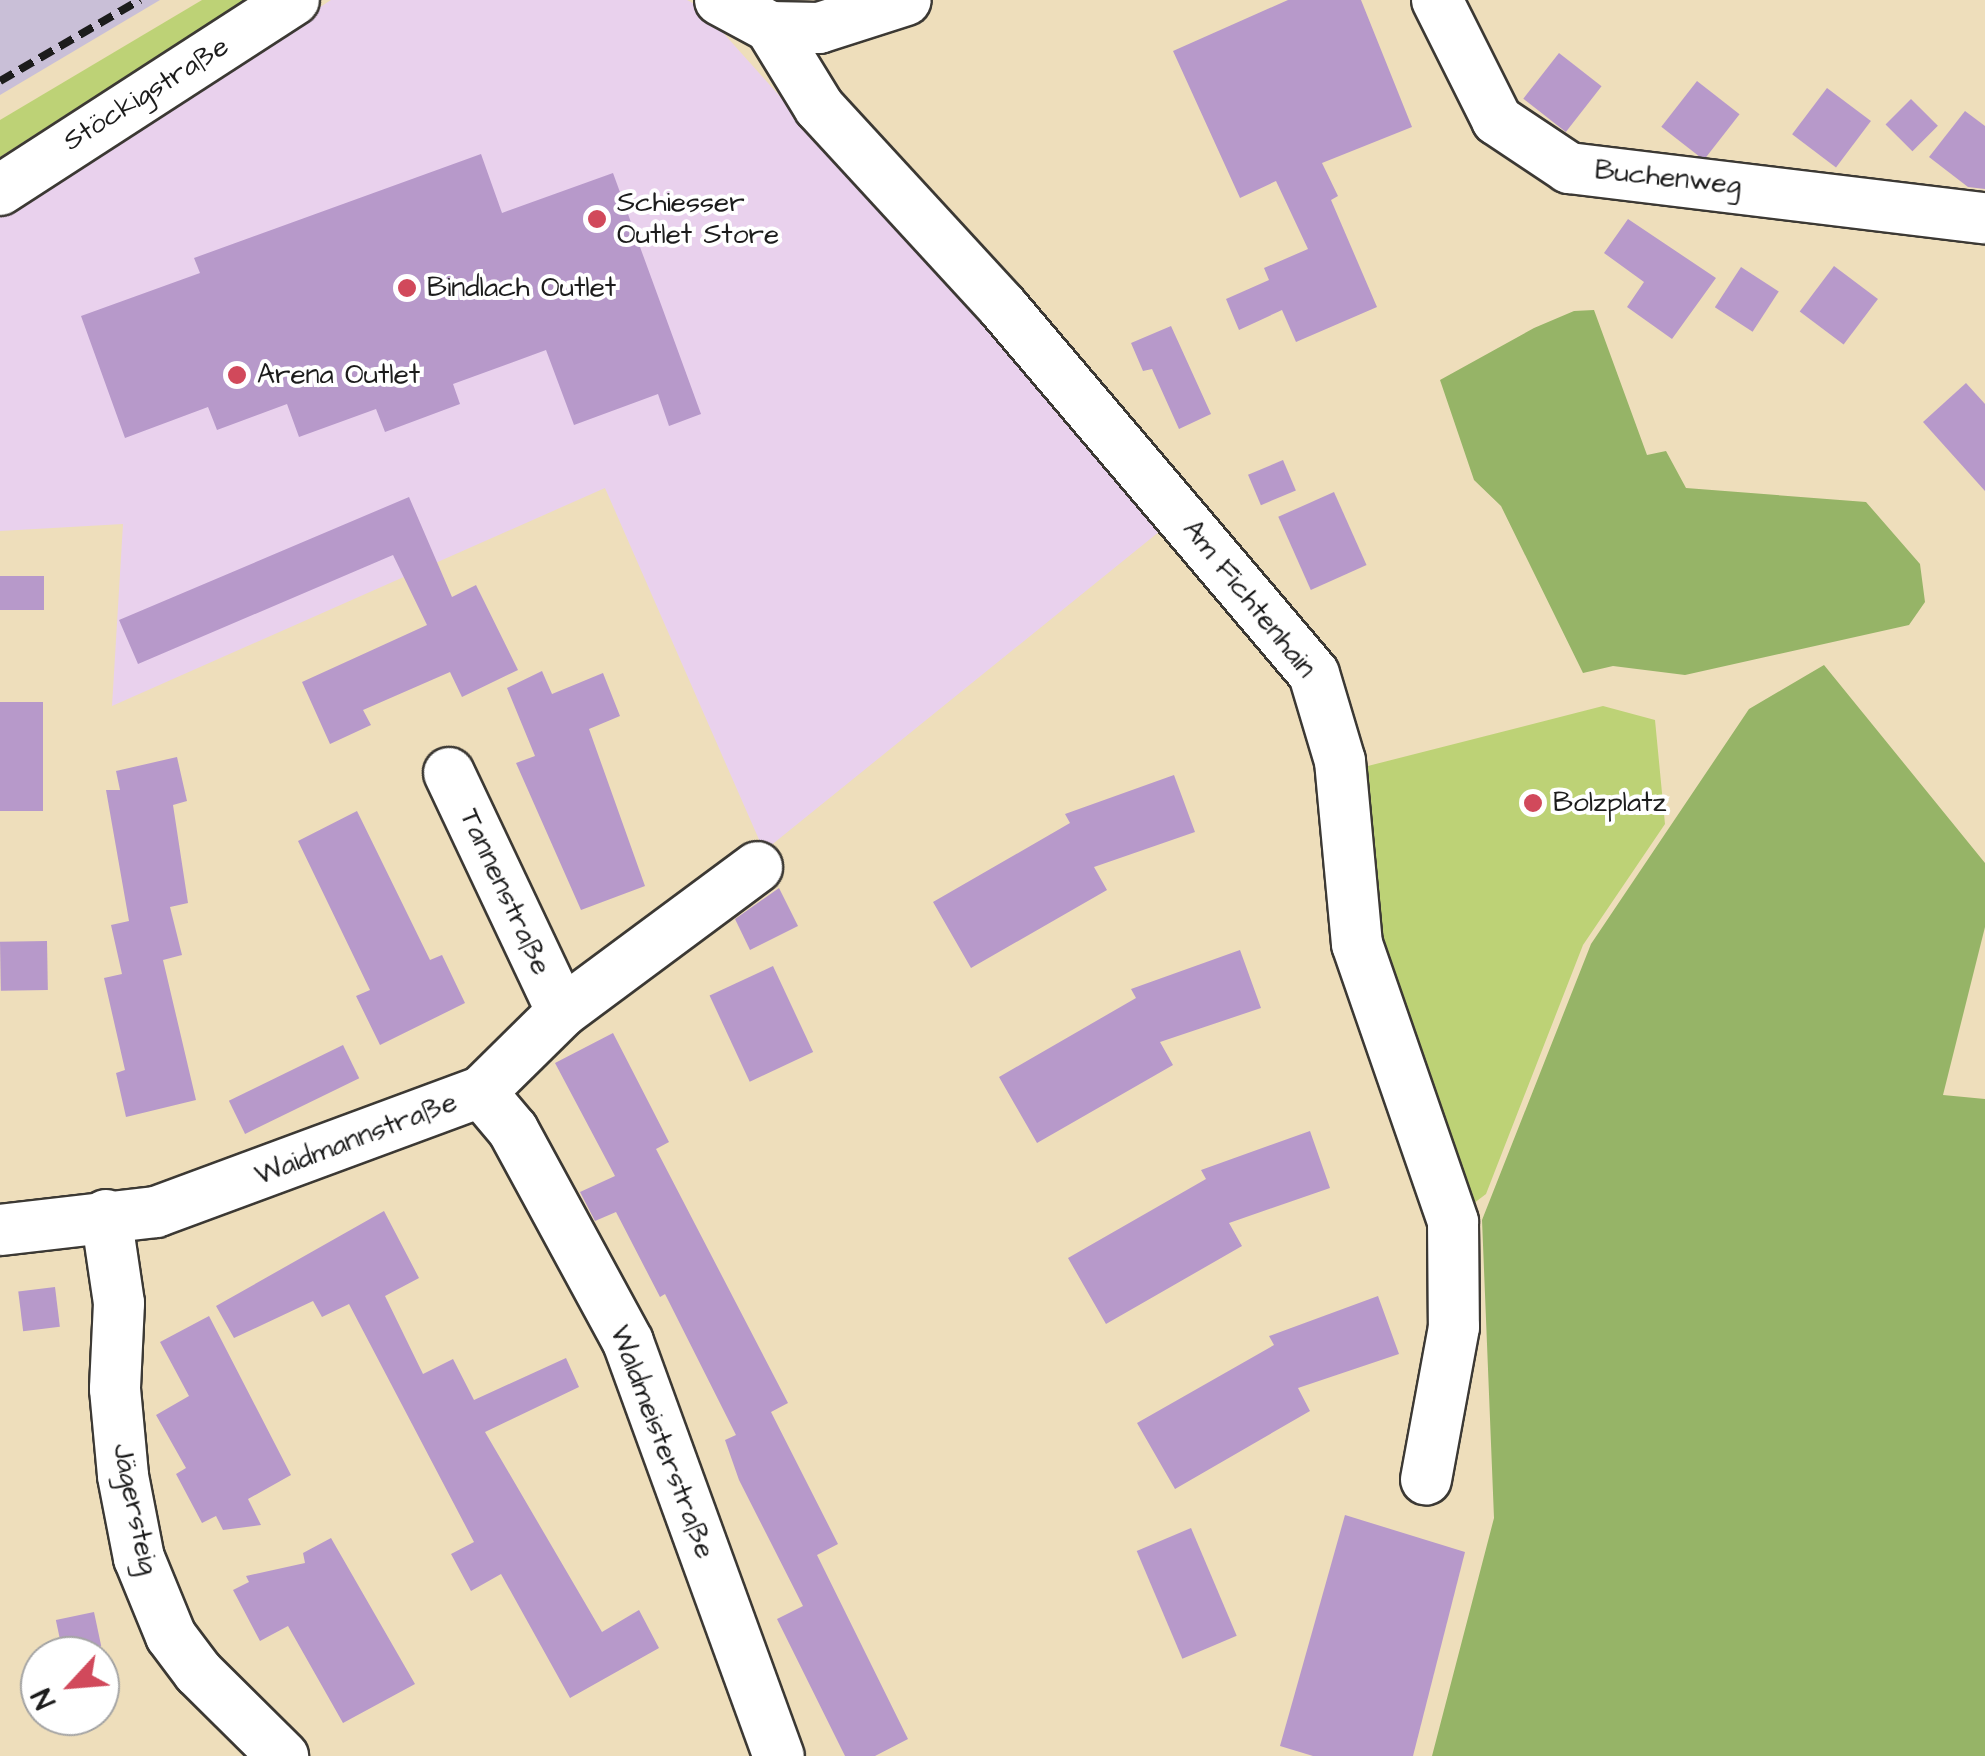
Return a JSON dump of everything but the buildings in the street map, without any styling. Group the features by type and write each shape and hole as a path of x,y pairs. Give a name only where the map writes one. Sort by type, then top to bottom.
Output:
{"street":[{"name":"Stöckigstraße","path":"0,190 294,0"},
{"path":"720,0 770,27 819,28 906,0"},
{"name":"Buchenweg","path":"1438,0 1498,120 1569,168 1985,218"},
{"name":"Am Fichtenhain","path":"770,27 819,107 1002,306 1314,674 1340,761 1357,944 1453,1222 1454,1327 1426,1479"},
{"name":"Tannenstraße","path":"449,772 562,1012"},
{"name":"Waidmannstraße","path":"0,1230 156,1212 481,1092 562,1012 758,867"},
{"name":"Waldmeisterstraße","path":"481,1092 513,1130 628,1342 779,1756"},
{"name":"Jägersteig","path":"106,1215 118,1303 114,1389 122,1476 139,1558 171,1636 198,1672 283,1756"}],"shaded area":[{"path":"0,0 160,0 0,95"},
{"path":"331,0 687,0 700,7 1165,527 764,851 605,488 112,706 123,524 0,531 0,216"}],"green space":[{"path":"202,0 245,0 0,157 0,120"},
{"path":"1594,310 1647,455 1666,451 1686,488 1866,502 1920,564 1925,602 1909,625 1685,675 1613,666 1583,673 1501,506 1474,480 1440,380 1534,328 1574,311"},
{"path":"1824,665 1985,863 1985,927 1943,1095 1985,1099 1985,1756 1432,1756 1494,1518 1482,1220 1591,944 1749,709"},
{"path":"1603,706 1655,720 1665,824 1583,945 1486,1194 1461,1213 1392,1025 1360,768"}],"railway":[{"path":"0,81 140,0"}],"place":[{"name":"Schiesser Outlet Store","path":"597,219"},
{"name":"Bindlach Outlet","path":"407,288"},
{"name":"Arena Outlet","path":"237,375"},
{"name":"Bolzplatz","path":"1533,803"}]}
